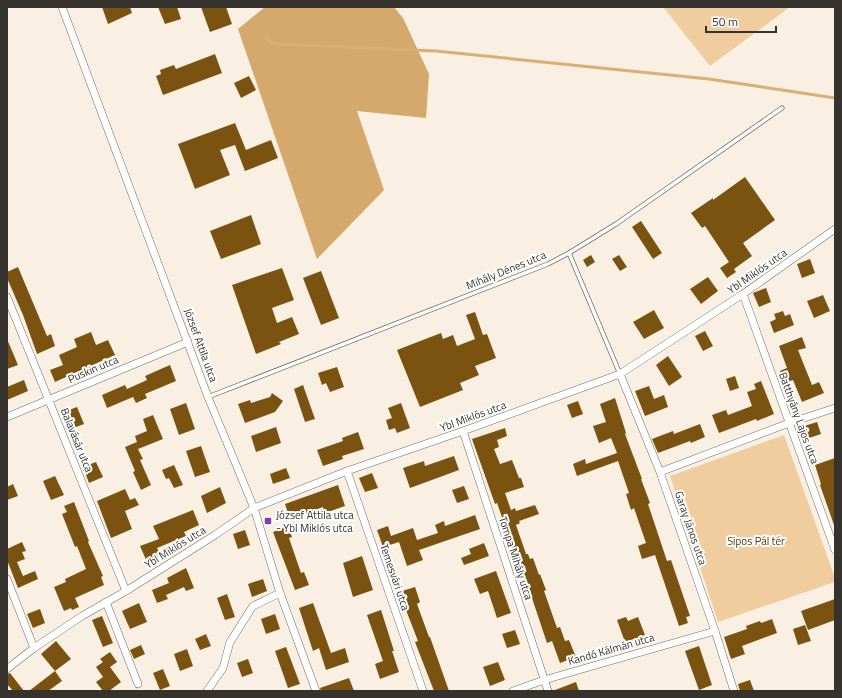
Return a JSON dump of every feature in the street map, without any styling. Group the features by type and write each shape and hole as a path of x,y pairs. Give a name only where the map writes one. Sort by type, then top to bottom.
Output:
{"street":[{"name":"József Attila utca","path":"62,7 208,397 254,508 280,593 316,691"},
{"name":"Ybl Miklós utca","path":"7,670 34,648 82,616 126,591 254,508 347,471 463,432 620,374 743,294 835,229"},
{"name":"Batthyány Lajos utca","path":"743,294 835,550"},
{"name":"Balavásár utca","path":"7,296 126,591"},
{"name":"Puskin utca","path":"7,417 188,342"},
{"name":"Garay János utca","path":"620,374 660,472 715,630 734,691"},
{"path":"660,472 790,423 835,408"},
{"name":"Tompa Mihály utca","path":"463,432 548,691"},
{"name":"Temesvári utca","path":"347,471 423,691"},
{"path":"7,579 34,648"},
{"path":"207,691 223,668 230,642 253,606 280,593"},
{"path":"106,602 138,684"},
{"name":"Kandó Kálmán utca","path":"513,691 544,680 715,630"}],"lane":[{"name":"Mihály Dénes utca","path":"208,397 548,264 616,224 782,108"},
{"path":"569,253 620,374"}],"green space":[{"path":"663,7 790,7 710,66"},
{"name":"Sipos Pál tér","path":"784,435 835,578 835,582 718,622 670,476"}],"shaded area":[{"path":"265,7 394,7 403,18 429,74 426,118 357,111 384,190 317,259 238,29"}],"building":[{"path":"102,7 130,7 132,13 108,24"},
{"path":"158,7 177,7 181,19 165,24"},
{"path":"201,7 226,7 232,24 210,32"},
{"path":"215,54 222,73 163,95 156,76 161,74 160,70 174,65 176,69"},
{"path":"249,76 256,90 241,98 234,83"},
{"path":"235,123 246,150 271,140 278,158 245,171 235,145 220,150 230,175 195,189 178,144"},
{"path":"745,177 775,220 743,243 752,256 734,269 736,272 727,278 720,268 729,262 705,226 702,228 691,213 713,198 713,200"},
{"path":"251,215 261,244 221,259 210,231"},
{"path":"641,221 662,253 653,259 632,227"},
{"path":"591,255 595,262 587,267 583,260"},
{"path":"619,255 627,267 620,271 612,259"},
{"path":"810,259 815,273 802,278 797,264"},
{"path":"18,267 47,336 51,334 55,346 37,354 23,315 7,278 7,272"},
{"path":"282,268 294,300 272,308 277,323 292,317 299,334 279,342 281,344 256,354 232,285"},
{"path":"321,271 339,318 321,325 303,278"},
{"path":"708,277 718,291 701,304 690,289"},
{"path":"766,288 771,302 759,307 753,293"},
{"path":"823,295 830,311 814,318 807,301"},
{"path":"654,310 664,328 644,339 633,322"},
{"path":"783,311 785,316 790,314 794,325 774,333 770,322 776,319 774,314"},
{"path":"475,312 483,335 487,334 496,358 475,366 479,375 460,383 463,390 420,407 397,350 441,333 443,339 453,335 457,346 475,339 466,315"},
{"path":"705,331 713,346 703,351 695,336"},
{"path":"91,332 96,345 108,340 115,355 55,382 50,370 63,365 59,355 77,347 74,339"},
{"path":"802,337 806,348 798,350 812,385 819,382 824,393 802,402 793,380 784,383 780,371 787,368 779,346"},
{"path":"7,339 18,365 7,369"},
{"path":"668,356 682,377 669,386 656,365"},
{"path":"170,365 176,381 145,394 147,398 136,403 133,397 107,408 102,395 125,385 127,389 147,380 145,376"},
{"path":"337,367 344,387 330,392 326,383 322,385 318,373"},
{"path":"735,376 739,388 730,391 726,379"},
{"path":"24,380 28,391 7,400 7,387"},
{"path":"761,381 774,414 719,433 712,415 726,410 728,415 752,406 747,392 756,389 754,384"},
{"path":"303,385 315,419 305,422 294,389"},
{"path":"649,386 654,399 664,395 668,407 645,416 635,391"},
{"path":"272,393 283,401 275,412 245,423 238,404 250,400 251,403 270,397"},
{"path":"615,398 626,433 625,434 650,503 648,504 667,561 671,560 690,616 686,617 688,623 679,626 655,555 642,559 638,546 646,543 634,508 631,510 626,494 629,493 618,461 577,476 573,464 585,459 586,464 617,453 611,438 599,443 593,426 606,422 600,404"},
{"path":"578,401 583,414 572,418 567,405"},
{"path":"186,403 195,429 179,435 170,409"},
{"path":"401,403 410,428 397,433 395,428 389,430 386,420 392,418 388,408"},
{"path":"77,407 84,424 68,430 61,413"},
{"path":"153,415 163,439 138,449 143,459 140,460 151,485 141,490 133,472 135,471 125,447 137,442 135,436 147,431 143,419"},
{"path":"817,422 821,434 806,439 801,427"},
{"path":"700,424 705,437 658,453 652,439 673,431 674,434"},
{"path":"276,427 281,443 256,452 251,436"},
{"path":"505,428 507,436 497,440 499,447 494,449 500,464 512,460 524,487 505,493 511,510 515,508 516,511 535,505 539,514 519,521 520,523 516,525 526,554 528,554 530,559 533,558 539,575 540,574 546,590 544,591 557,628 560,627 565,641 569,640 576,657 560,663 552,641 547,643 531,595 529,596 513,550 512,551 509,537 497,503 495,504 472,439"},
{"path":"358,432 364,449 342,456 343,459 323,466 317,450 343,441 342,438"},
{"path":"201,446 210,472 195,477 186,451"},
{"path":"454,456 459,470 410,488 403,468 424,461 425,466"},
{"path":"835,458 834,525 820,485 821,484 815,465"},
{"path":"96,462 103,477 89,483 83,467"},
{"path":"174,465 183,485 174,488 169,478 166,479 162,470"},
{"path":"286,468 290,478 273,484 270,474"},
{"path":"372,473 378,488 365,492 359,478"},
{"path":"55,476 64,495 51,500 43,481"},
{"path":"13,484 18,496 7,500 7,487"},
{"path":"338,485 345,506 325,513 323,507 290,519 285,504"},
{"path":"464,486 469,499 457,503 452,490"},
{"path":"220,487 226,503 207,513 201,496"},
{"path":"125,489 130,500 135,498 139,505 125,511 132,529 111,538 97,501"},
{"path":"74,502 89,541 88,542 103,576 101,577 104,585 75,598 79,607 64,611 54,587 66,582 65,579 86,569 77,546 75,547 62,514 67,512 64,506"},
{"path":"193,510 199,525 184,532 186,536 157,548 161,556 147,562 140,546 159,539 153,526"},
{"path":"475,515 480,529 419,550 423,560 407,566 399,542 383,547 377,530 388,526 391,536 413,528 417,540 438,533 435,525 444,521 445,526"},
{"path":"288,526 292,537 289,538 301,573 304,572 309,585 295,590 273,532"},
{"path":"245,530 250,545 238,549 233,534"},
{"path":"22,542 26,551 22,552 25,559 17,562 23,576 35,571 38,579 18,588 7,560 7,549"},
{"path":"484,543 489,556 464,565 461,558 471,554 469,549"},
{"path":"362,556 373,590 353,597 343,563"},
{"path":"186,568 194,588 186,591 184,587 166,595 168,599 157,603 152,590 169,583 167,578"},
{"path":"496,571 511,613 497,618 488,591 480,594 474,579"},
{"path":"263,579 267,591 252,597 248,584"},
{"path":"415,587 420,602 417,604 449,691 434,691 415,642 418,641 399,592"},
{"path":"227,594 235,617 225,620 217,598"},
{"path":"835,599 835,620 808,630 801,611"},
{"path":"139,603 147,622 130,629 122,611"},
{"path":"313,603 331,653 345,648 349,662 326,670 319,648 313,651 299,608"},
{"path":"40,609 45,623 33,628 27,614"},
{"path":"381,610 399,672 380,679 375,664 383,661 367,615"},
{"path":"275,614 280,629 266,634 261,619"},
{"path":"102,616 113,643 103,647 92,620"},
{"path":"626,617 628,621 638,617 645,635 625,642 617,620"},
{"path":"772,619 777,633 742,646 745,654 731,659 724,637 747,629 746,626"},
{"path":"805,625 811,641 798,645 793,629"},
{"path":"515,630 520,644 507,648 502,634"},
{"path":"206,634 211,646 200,650 195,639"},
{"path":"56,641 71,659 55,671 41,654"},
{"path":"141,645 145,654 134,659 130,650"},
{"path":"699,646 712,685 699,690 685,651"},
{"path":"286,647 300,684 288,688 275,651"},
{"path":"187,649 193,666 180,671 174,654"},
{"path":"110,652 117,662 110,667 121,682 109,691 103,691 96,682 103,677 96,667 103,662 100,659"},
{"path":"248,659 253,673 242,677 237,663"},
{"path":"498,662 505,680 490,686 483,667"},
{"path":"163,669 170,686 160,690 153,673"},
{"path":"55,671 62,681 48,691 29,691"},
{"path":"10,673 24,691 13,691 7,684 7,674"},
{"path":"349,678 354,691 321,691 320,688"},
{"path":"750,680 754,691 740,691 738,684"},
{"path":"576,682 579,691 555,691 555,690"}],"waterway":[{"path":"266,36 270,42 278,44 436,51 709,79 835,98"}],"place":[{"name":"József Attila utca - Ybl Miklós utca","path":"268,521"}]}
